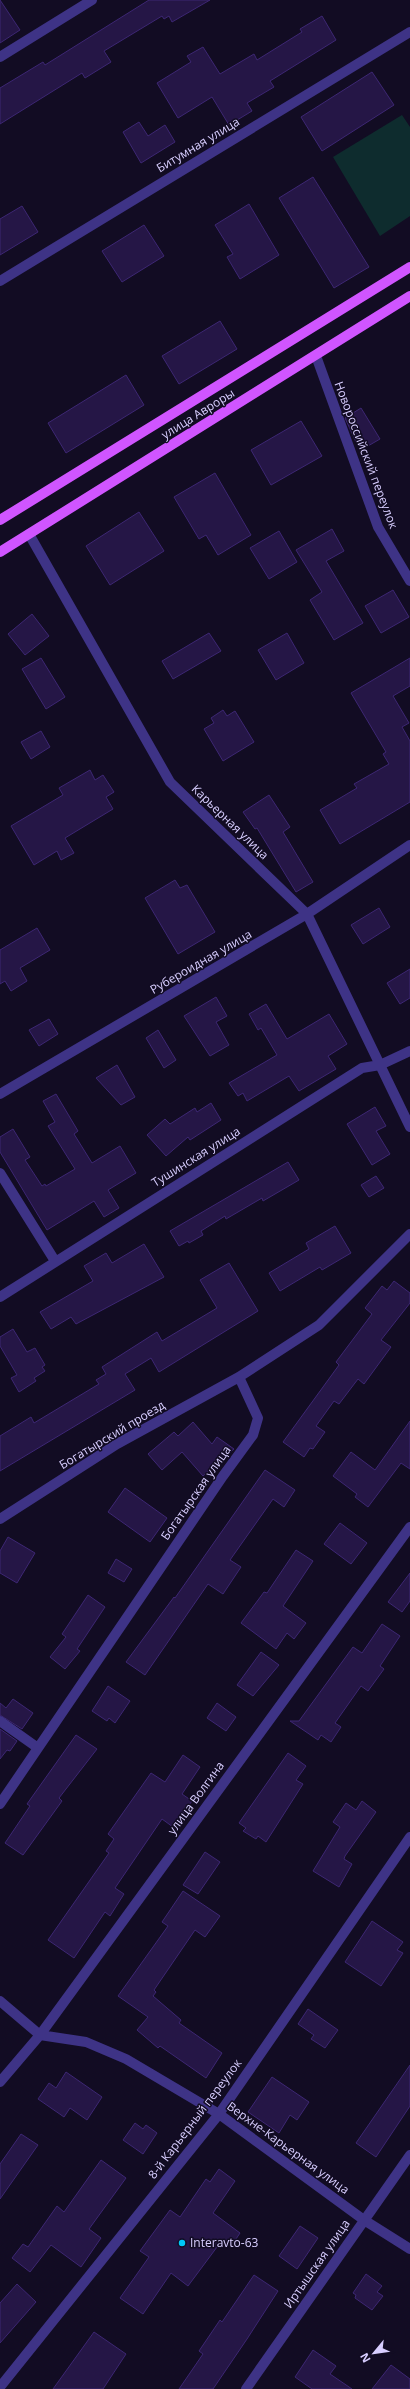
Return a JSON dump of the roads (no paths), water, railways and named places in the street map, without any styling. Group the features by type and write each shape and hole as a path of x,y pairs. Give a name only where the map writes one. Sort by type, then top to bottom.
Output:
{"main road":[{"name":"улица Авроры","path":"0,520 410,267"},
{"name":"улица Авроры","path":"0,552 410,296"}],"street":[{"path":"0,57 92,0"},
{"name":"Битумная улица","path":"0,281 410,32"},
{"name":"Новороссийский переулок","path":"316,356 378,527 410,581"},
{"name":"Карьерная улица","path":"29,534 170,782 308,914 410,1127"},
{"name":"Рубероидная улица","path":"0,1094 308,914 410,845"},
{"name":"Тушинская улица","path":"0,1297 362,1068 380,1065 410,1051"},
{"path":"0,1173 56,1261"},
{"path":"239,1377 319,1325 410,1234"},
{"name":"Богатырский проезд","path":"0,1519 117,1444 239,1377"},
{"name":"Богатырская улица","path":"0,1804 223,1476 253,1435 258,1418 239,1377"},
{"name":"улица Волгина","path":"0,2082 40,2035 410,1527"},
{"path":"0,1721 38,1748"},
{"name":"8-й Карьерный переулок","path":"0,2387 219,2114 410,1837"},
{"path":"0,2001 40,2035"},
{"name":"Верхне-Карьерная улица","path":"40,2035 86,2042 126,2059 219,2114 364,2220 410,2249"},
{"name":"Иртышская улица","path":"246,2389 410,2155"}],"place":[{"name":"Interavto-63","path":"182,2243"}]}
